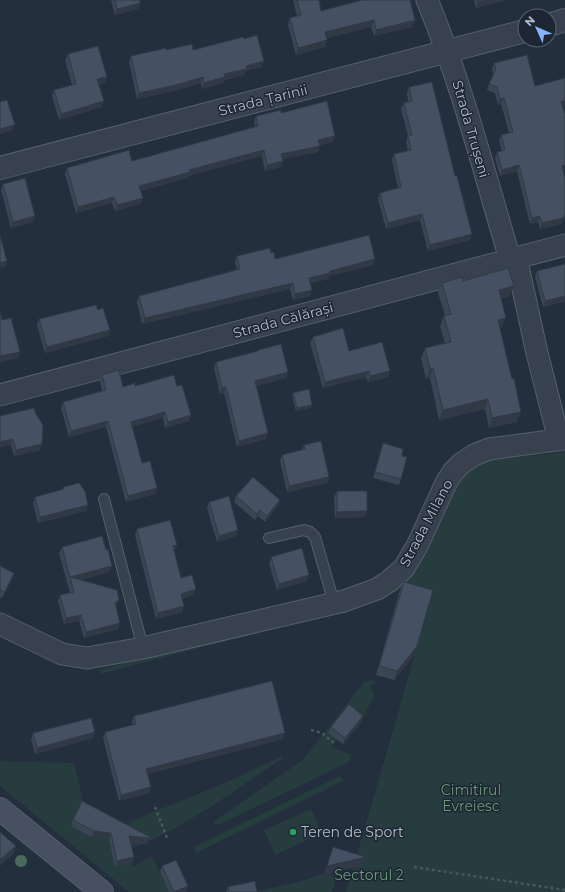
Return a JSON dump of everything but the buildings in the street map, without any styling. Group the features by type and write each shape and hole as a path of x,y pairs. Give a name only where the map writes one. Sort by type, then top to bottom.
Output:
{"main road":[{"path":"0,809 102,892"}],"street":[{"name":"Strada Trușeni","path":"427,0 441,33 455,73 513,258 537,353 562,440"},
{"name":"Strada Țarinii","path":"0,168 517,33"},
{"name":"Strada Călărași","path":"0,395 565,245"},
{"name":"Strada Milano","path":"0,624 62,654 73,657 87,658 143,648 350,599 377,589 388,582 404,568 417,546 446,483 453,472 462,463 474,455 489,449 562,440"}],"lane":[{"path":"104,500 143,648"},
{"path":"269,538 304,530 310,532 315,537 334,603"}],"path":[{"path":"311,730 322,733 334,744"},
{"path":"155,806 167,838"},
{"path":"414,866 565,890"}],"green space":[{"name":"Cimitirul Evreiesc","path":"565,452 565,892 346,892 430,599 400,590 363,605 100,674 99,670 385,591 452,490 473,470 488,460"},
{"path":"371,680 377,683 370,685 374,696 361,722 337,739 332,745 332,748 351,754 349,762 216,825 214,822 216,820 304,759 363,683"},
{"path":"282,756 283,758 179,826 135,847 113,854 116,867 132,863 134,866 152,856 169,892 129,892 0,786 0,761 74,763 84,804 132,833 129,822 220,785"},
{"path":"340,776 343,781 196,853 194,847"},
{"name":"Teren de Sport","path":"311,809 322,833 275,855 264,830"},
{"path":"325,873 337,876 332,892 256,892 305,880"}],"place":[{"name":"Teren de Sport","path":"293,832"}],"park label":[{"name":"Sectorul 2","path":"369,875"}]}
